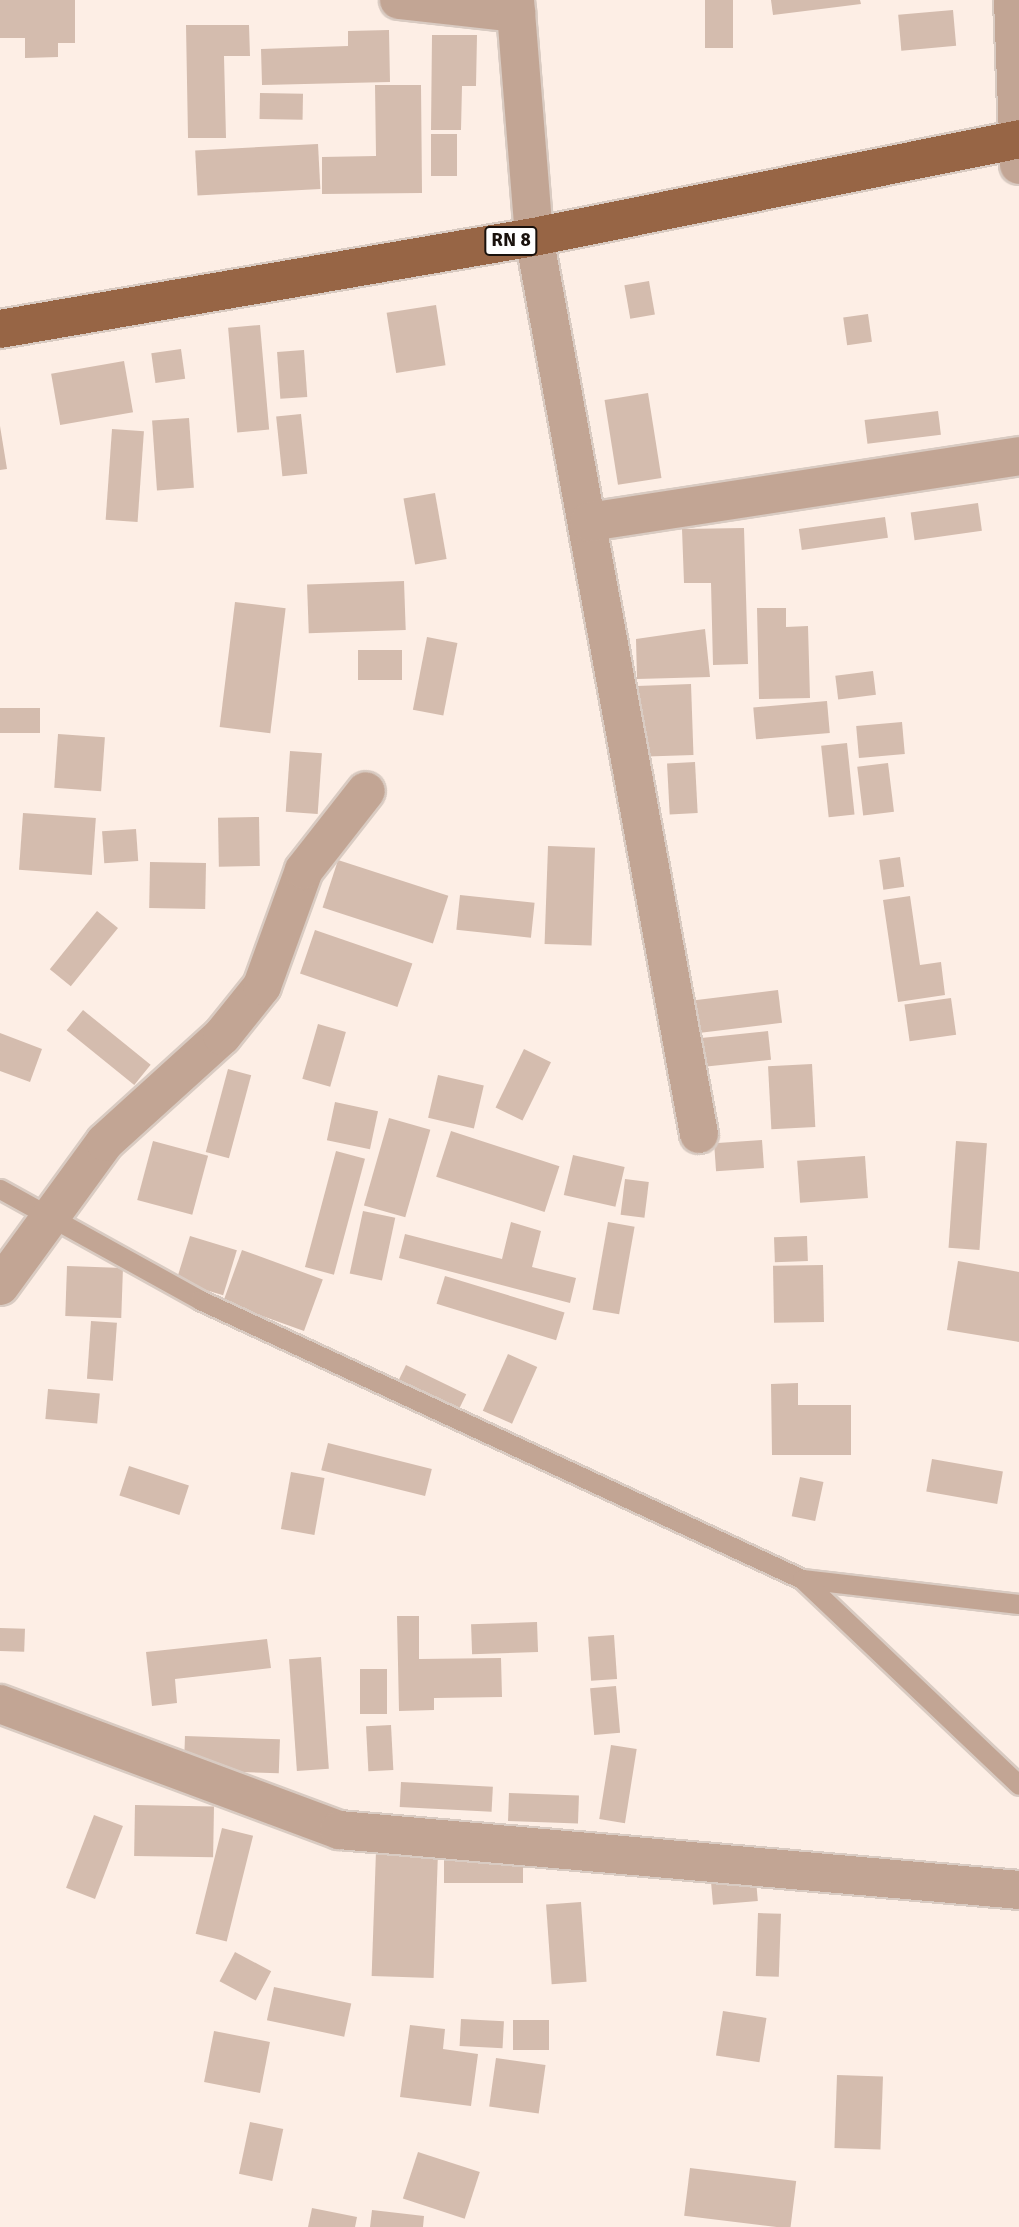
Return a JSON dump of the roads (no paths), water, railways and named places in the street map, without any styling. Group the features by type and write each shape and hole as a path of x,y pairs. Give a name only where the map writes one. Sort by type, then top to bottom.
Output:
{"main road":[{"name":"RN 8","path":"0,329 534,237 1018,148"}],"street":[{"path":"399,0 516,6 534,237 589,522 699,1134"},
{"path":"1013,0 1018,148"},
{"path":"589,522 1019,456"},
{"path":"0,1286 47,1215 105,1142 222,1037 262,986 304,870 366,791"},
{"path":"0,1704 339,1830 1019,1890"}],"lane":[{"path":"0,1189 200,1300 802,1579 1019,1604"},
{"path":"802,1579 1019,1785"}]}
